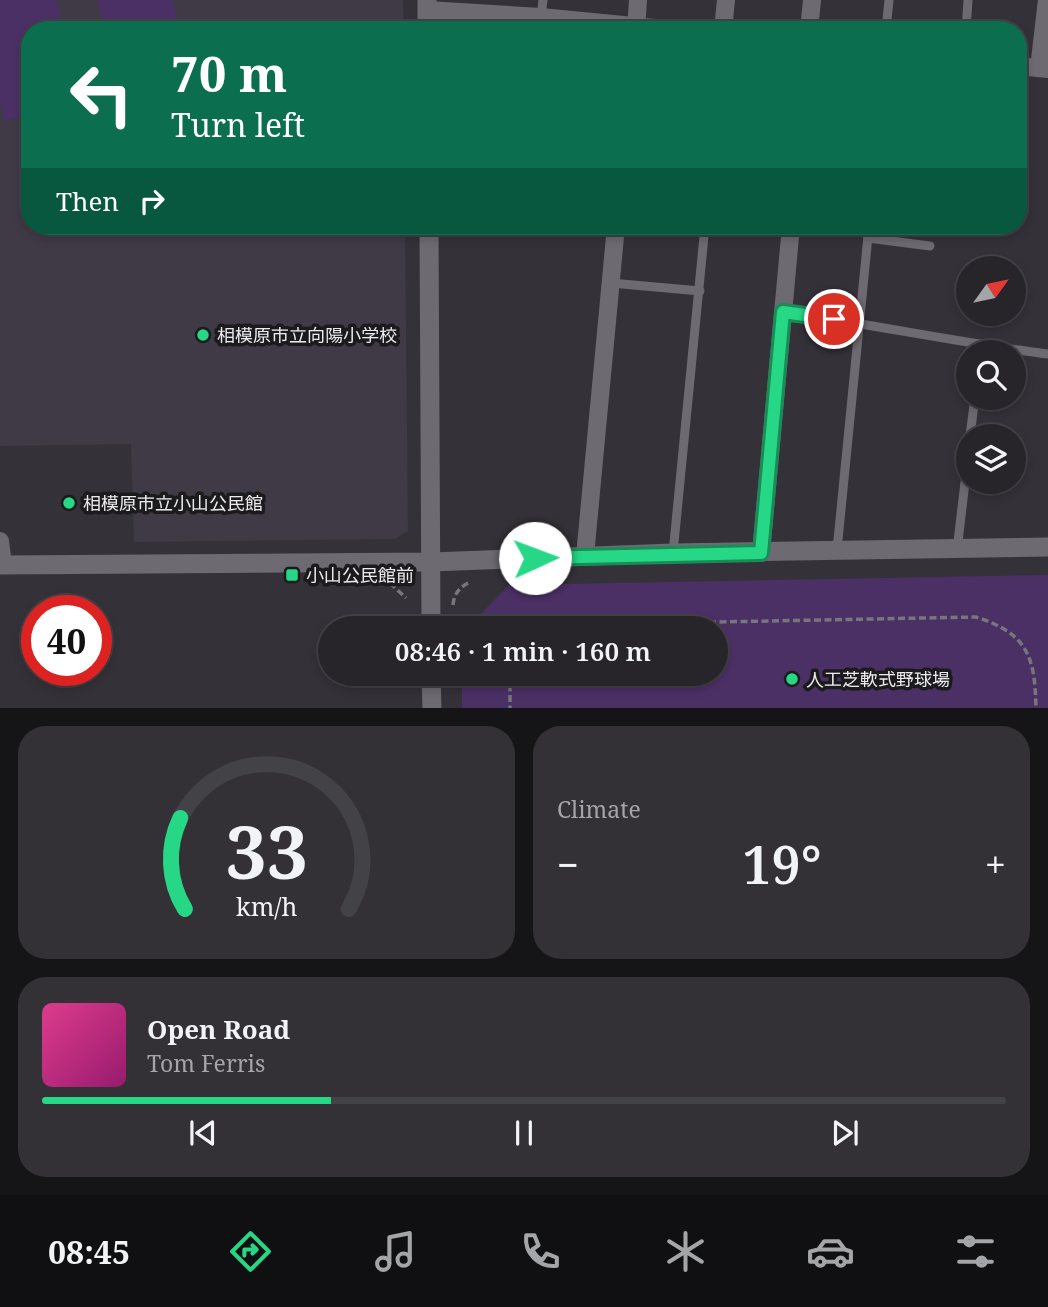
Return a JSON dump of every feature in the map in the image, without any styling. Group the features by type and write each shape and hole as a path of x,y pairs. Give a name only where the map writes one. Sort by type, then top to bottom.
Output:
{"street":[{"path":"636,21 638,0"},
{"path":"724,21 726,0"},
{"path":"810,21 812,0"},
{"path":"1044,68 1046,0"},
{"path":"427,5 542,8 603,21"},
{"path":"429,235 431,616"},
{"path":"585,556 615,235"},
{"path":"761,553 790,235"},
{"path":"0,541 1,565 431,562 673,553 1048,547"},
{"path":"431,686 432,708"}],"lane":[{"path":"887,21 889,0"},
{"path":"967,21 968,0"},
{"path":"673,553 704,235"},
{"path":"837,550 868,235"},
{"path":"868,238 930,246"},
{"path":"611,283 699,291"},
{"path":"783,312 859,322 956,344"},
{"path":"1026,352 1048,354"},
{"path":"957,550 964,494"}],"path":[{"path":"728,622 976,617 1009,631 1022,644 1035,674 1036,708"},
{"path":"510,686 510,708"}],"shaded area":[{"name":"相模原市立向陽小学校","path":"0,0 403,0 404,21 21,21 21,235 405,235 408,531 395,539 134,542 131,444 0,446"},
{"path":"0,0 57,0 61,21 21,21 21,117 4,120 0,102"},
{"path":"98,0 173,0 177,21 102,21"},
{"path":"1048,575 1048,708 462,708 462,686 728,686 728,616 479,616 509,585"}],"place":[{"name":"相模原市立向陽小学校","path":"203,335"},
{"name":"相模原市立小山公民館","path":"69,503"},
{"name":"小山公民館前","path":"292,575"},
{"name":"人工芝軟式野球場","path":"792,679"}],"route":[{"path":"535,558 761,553 783,312 834,319"}]}
